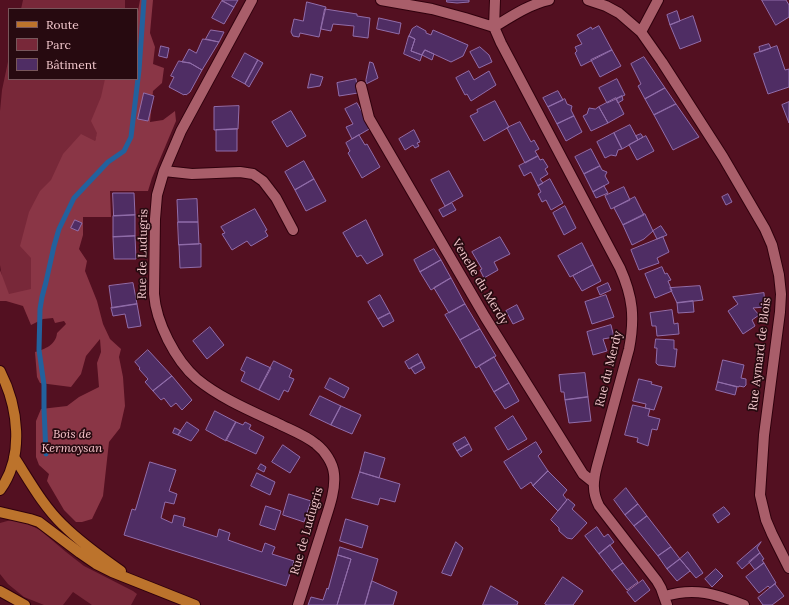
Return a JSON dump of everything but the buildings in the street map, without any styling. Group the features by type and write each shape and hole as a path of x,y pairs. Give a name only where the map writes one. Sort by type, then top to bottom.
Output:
{"main road":[{"path":"0,371 7,384 15,413 16,438 14,457 10,472 0,490"},
{"path":"14,457 40,497 62,524 100,556 138,581"},
{"path":"0,512 39,522 96,564 112,572 138,581 195,605"},
{"path":"0,591 25,605"}],"street":[{"name":"Rue de Ludugris","path":"252,0 180,131 164,171 157,195 155,218 154,294 157,315 169,342 185,366 198,380 214,391 252,412 307,437 325,453 334,473 334,485 298,605"},
{"path":"381,0 432,9 494,27 527,7 549,0"},
{"name":"Rue du Merdy","path":"495,0 494,27 628,285 633,320 629,350 593,482 593,489 599,506 657,581 666,600"},
{"name":"Rue Aymard de Blois","path":"588,0 606,6 619,13 641,32 727,163 765,229 776,258 781,294 780,312 764,435 760,495 766,520 789,568"},
{"path":"641,32 658,0"},
{"name":"Venelle du Merdy","path":"361,86 369,118 485,317 583,474 593,482"},
{"path":"164,171 192,174 240,172 253,174 263,180 276,198 294,230"},
{"path":"666,600 683,591 701,592 723,596 744,605"}],"green space":[{"path":"23,0 125,0 125,8 21,8"},
{"name":"Bois de Kermoysan","path":"140,0 153,0 150,33 155,47 153,64 164,68 162,83 153,91 150,122 163,120 175,111 176,121 148,191 110,191 111,217 83,217 83,235 79,249 87,261 85,271 97,301 103,324 110,339 121,349 119,357 123,377 125,406 120,428 109,442 103,496 92,519 76,522 64,510 47,481 49,474 39,465 36,457 36,421 41,409 67,406 79,397 99,387 97,363 101,352 100,339 86,356 81,374 71,387 40,383 37,377 35,352 46,348 55,341 57,333 66,324 64,321 55,323 53,318 43,319 31,325 23,306 6,301 0,301 0,270 9,294 31,289 31,258 20,246 29,212 40,191 51,180 63,154 81,134 95,141 97,133 91,121 101,97 105,80 138,80 138,11"},
{"path":"8,62 8,80 117,80 35,309 5,297 0,265 0,111 2,90"},
{"path":"11,520 26,523 40,530 84,566 133,591 137,594 131,605 92,605 73,592 63,605 44,605 24,597 8,584 0,574 0,523"}],"waterway":[{"path":"138,78 144,0"},
{"path":"46,454 44,385 39,350 40,309 54,246 59,229 74,198 108,162 124,151 131,137 138,80"}]}
